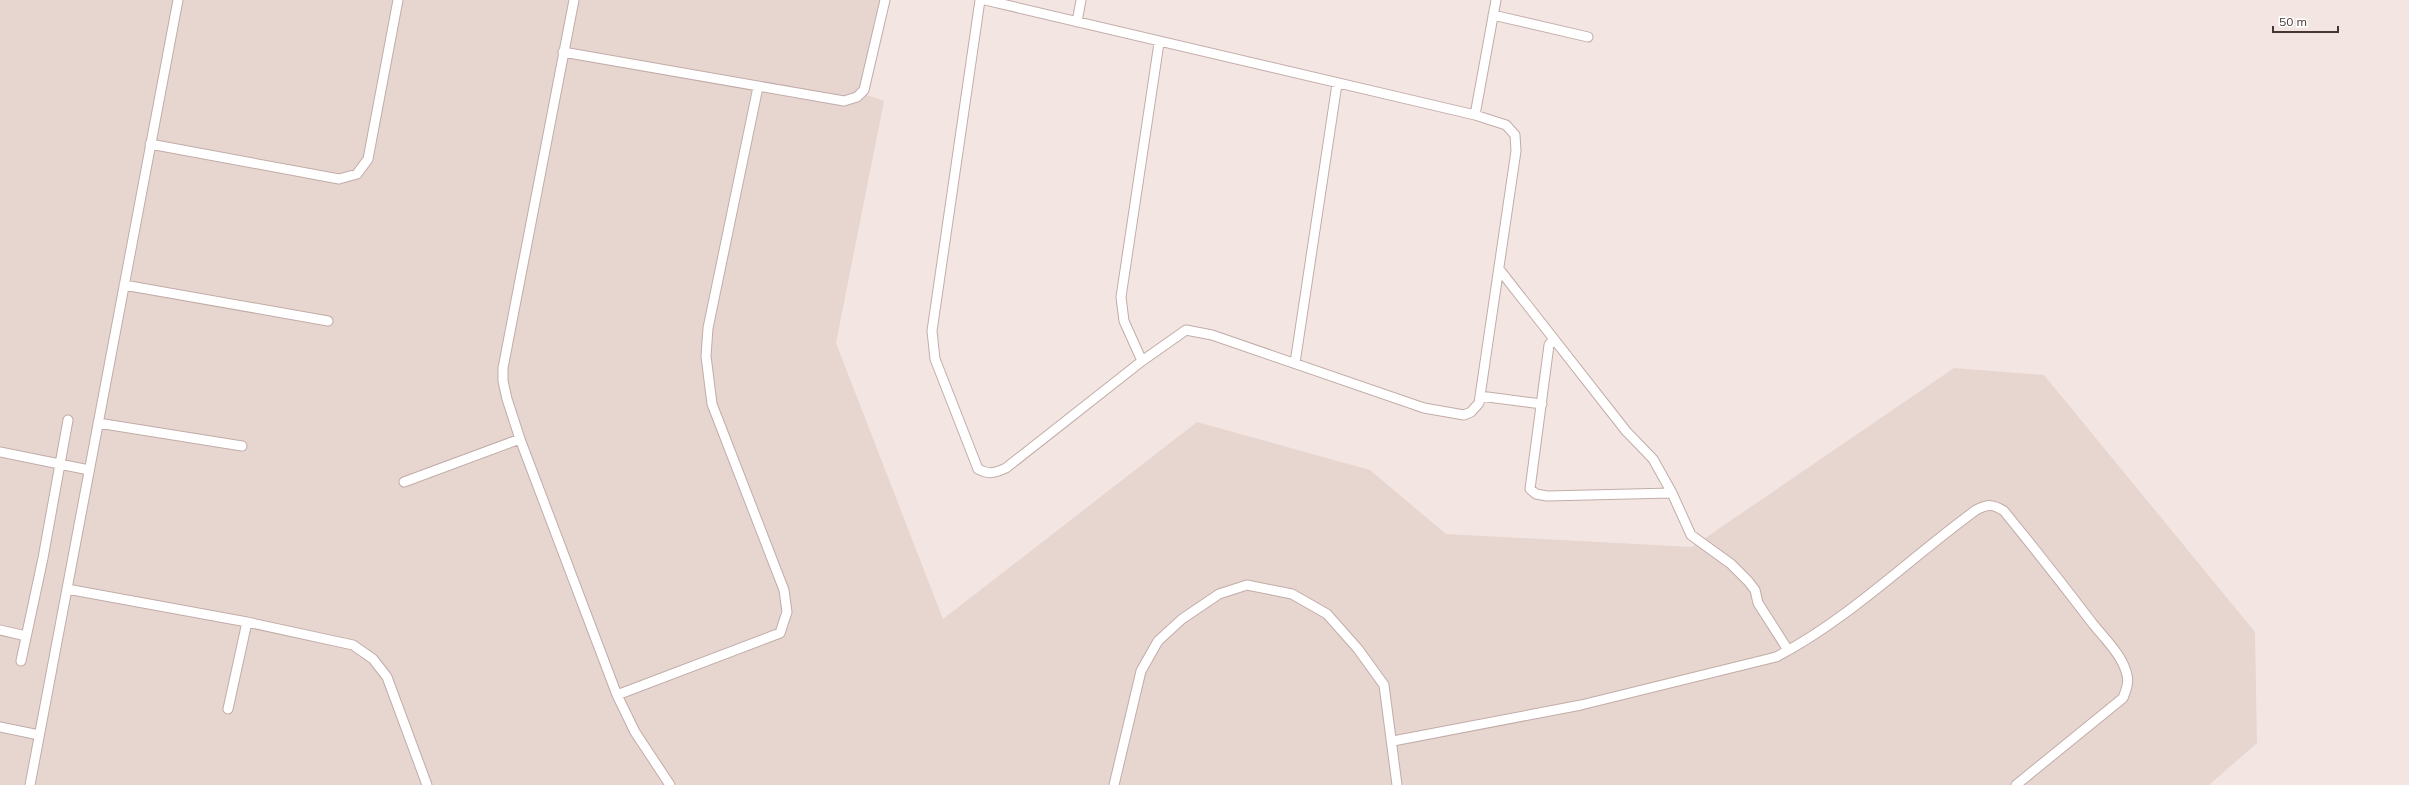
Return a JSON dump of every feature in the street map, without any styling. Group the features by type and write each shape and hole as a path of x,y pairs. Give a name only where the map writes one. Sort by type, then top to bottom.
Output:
{"street":[{"path":"30,785 178,0"},
{"path":"150,144 339,179 357,174 368,159 398,0"},
{"path":"574,0 503,368 503,381 507,399 520,439 617,695 635,732 670,785"},
{"path":"564,52 844,101 857,97 864,90 885,0"},
{"path":"980,0 932,331 935,359 978,469 986,473 995,473 1006,468 1142,361 1186,330 1212,334 1424,408 1464,415 1471,412 1479,403 1516,151 1515,135 1506,125 1474,115 985,0"},
{"path":"1077,22 1081,0"},
{"path":"1474,115 1496,0"},
{"path":"1493,15 1588,37"},
{"path":"1142,361 1124,321 1121,297 1159,42"},
{"path":"1295,363 1337,84"},
{"path":"617,695 780,633 787,612 784,590 712,404 706,356 708,328 758,87"},
{"path":"1499,269 1626,431 1653,459 1672,493 1691,535 1731,564 1755,590 1758,603 1788,650"},
{"path":"124,285 328,321"},
{"path":"1554,339 1549,345 1542,404 1530,478 1530,489 1536,494 1672,493"},
{"path":"1480,396 1542,404"},
{"path":"21,661 43,558 68,420"},
{"path":"98,423 242,446"},
{"path":"404,482 520,439"},
{"path":"0,452 89,470"},
{"path":"1393,741 1581,705 1776,657 1826,626 1976,510 1986,505 1994,505 2004,511 2070,595 2112,649 2124,666 2128,676 2128,686 2123,698 2016,785"},
{"path":"1114,785 1141,671 1158,641 1182,619 1219,594 1247,585 1292,594 1327,614 1358,649 1384,685 1398,785"},
{"path":"67,589 247,622 353,645 373,659 387,677 427,785"},
{"path":"228,709 247,622"},
{"path":"0,630 26,636"},
{"path":"0,726 39,735"}],"shaded area":[{"path":"0,0 886,0 867,95 884,101 836,343 943,619 1197,422 1370,470 1446,534 1692,547 1954,368 2044,375 2255,632 2257,743 2209,785 0,785"}]}
